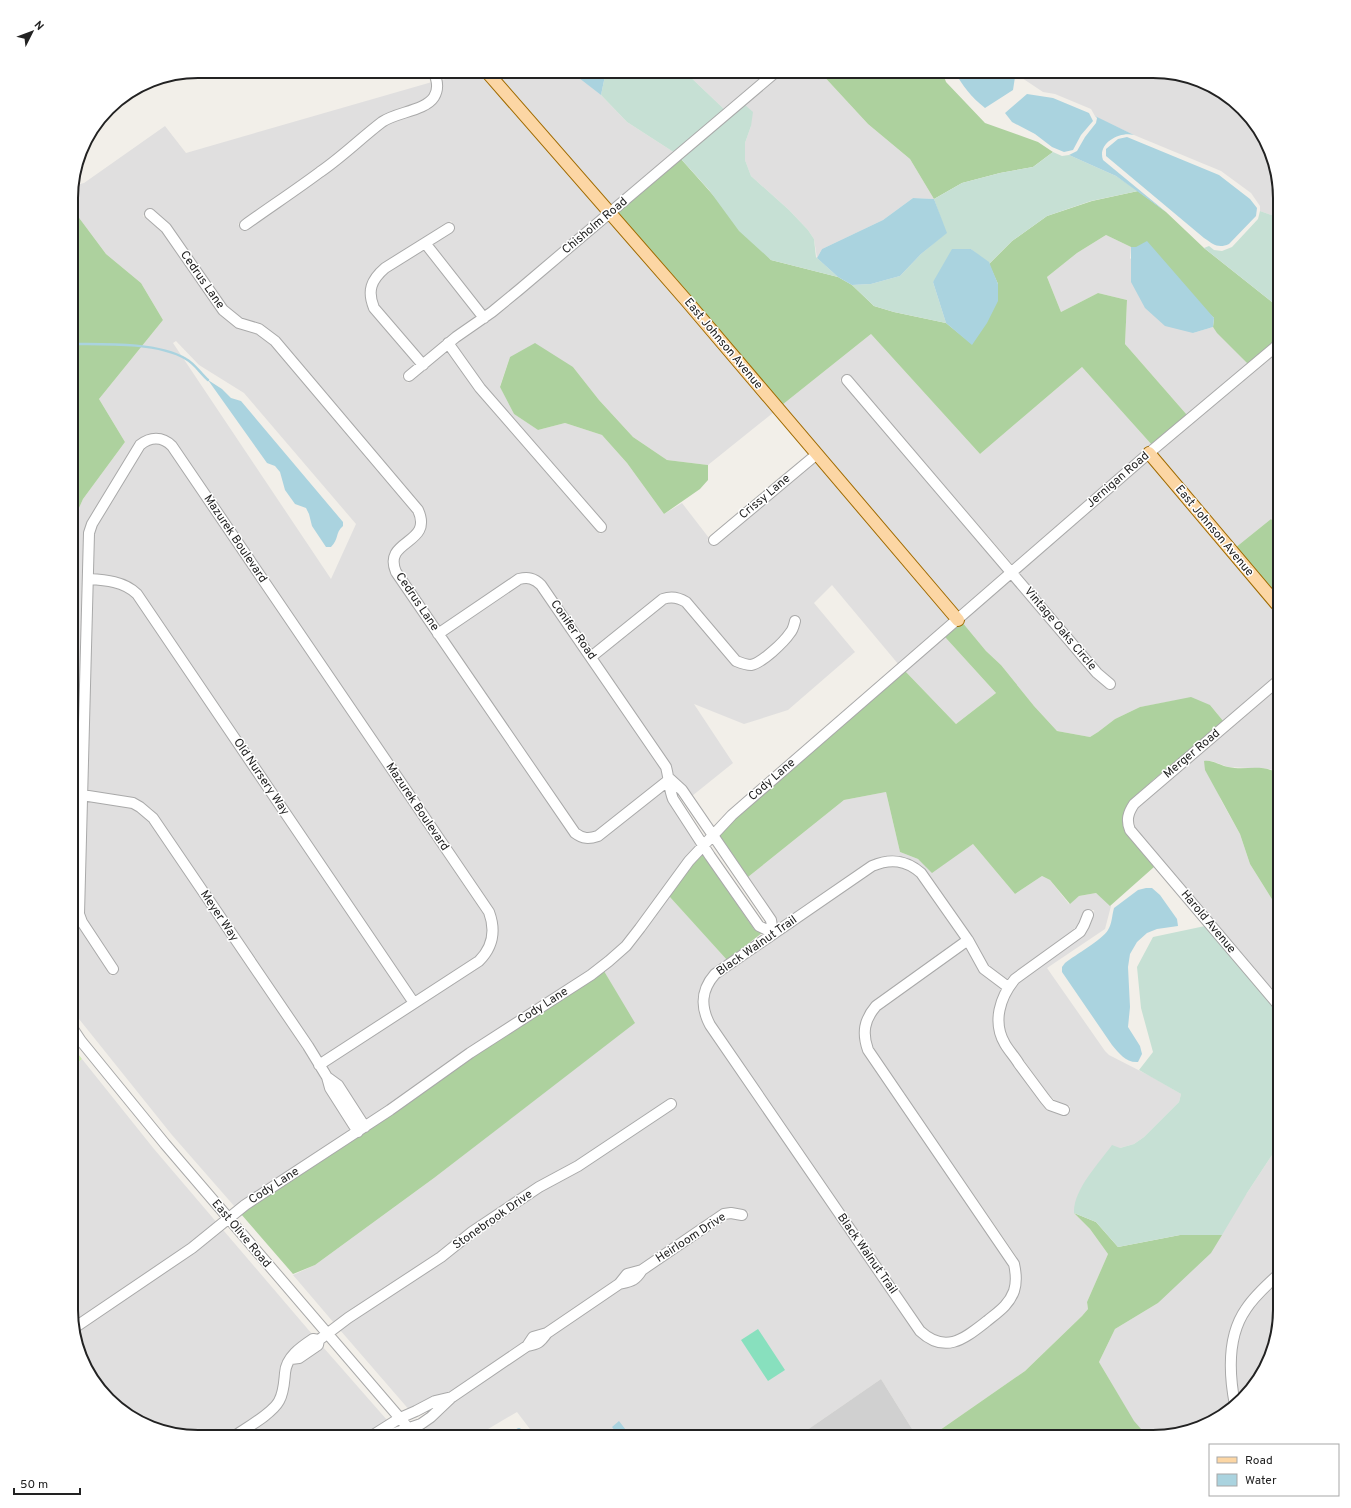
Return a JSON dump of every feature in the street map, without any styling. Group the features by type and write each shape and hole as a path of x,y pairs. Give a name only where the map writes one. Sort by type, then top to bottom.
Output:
{"main road":[{"name":"East Johnson Avenue","path":"492,78 611,213 958,620"},
{"name":"East Johnson Avenue","path":"1149,453 1273,600"}],"street":[{"path":"245,225 321,172 383,121 397,114 428,103 434,97 437,90 435,78"},
{"name":"Chisholm Road","path":"409,376 448,343 484,318 520,289 769,78"},
{"name":"Cedrus Lane","path":"150,214 166,228 229,317 239,323 259,330 275,341 418,510 421,516 421,527 418,534 399,547 395,552 393,566 438,634 575,832 580,836 591,838 598,836 670,779"},
{"path":"423,365 374,308 371,302 370,293 372,283 378,274 385,268 449,228"},
{"path":"425,243 484,318"},
{"path":"448,343 480,388 601,527"},
{"name":"Jernigan Road","path":"958,620 1149,453 1273,348"},
{"name":"Vintage Oaks Circle","path":"847,380 1097,673 1110,684"},
{"name":"Mazurek Boulevard","path":"113,970 82,922 79,914 89,533 92,524 140,446 151,439 164,440 172,446 489,912 492,921 492,940 489,948 479,961 319,1065"},
{"name":"Crissy Lane","path":"714,540 816,454"},
{"name":"Conifer Road","path":"438,634 519,579 526,577 537,580 666,767 670,779 670,790 673,800 758,926 773,934"},
{"name":"Old Nursery Way","path":"88,579 124,584 137,594 414,1004"},
{"path":"591,657 662,599 669,597 681,599 686,602 736,660 742,664 750,665 761,660 786,638 792,631 795,621"},
{"name":"Cody Lane","path":"79,1325 192,1248 228,1218 272,1187 361,1129 470,1053 609,962 626,946 670,886 703,845 743,805 958,620"},
{"name":"Merger Road","path":"1137,838 1130,830 1128,824 1130,810 1134,804 1273,686"},
{"name":"Conifer Road","path":"670,779 682,790 771,920 773,934"},
{"name":"Meyer Way","path":"82,795 133,803 148,812 294,1026 327,1077 338,1085 361,1129"},
{"name":"Harold Avenue","path":"1137,838 1273,999"},
{"name":"Black Walnut Trail","path":"968,940 876,1006 870,1013 864,1032 868,1050 1014,1264 1016,1281 1014,1291 1004,1307 966,1337 949,1343 940,1342 932,1340 920,1331 705,1016 702,998 704,989 715,974 872,866 881,862 889,861 905,863 914,867 921,873 968,940 984,969 1008,987"},
{"path":"1064,1110 1050,1105 1004,1043 1000,1032 998,1019 999,1008 1008,987 1020,975 1080,932 1088,915"},
{"name":"East Olive Road","path":"78,1036 228,1218 323,1337 409,1428"},
{"name":"Stonebrook Drive","path":"243,1430 269,1412 279,1401 284,1387 287,1364 291,1359 299,1358 318,1346 323,1337 348,1318 441,1257 472,1232 539,1187 578,1166 671,1104"},
{"name":"Heirloom Drive","path":"403,1430 421,1424 431,1417 452,1397 527,1346 541,1342 547,1333 619,1284 632,1281 637,1278 642,1270 724,1214 731,1212 742,1215"},
{"path":"1234,1398 1232,1381 1232,1349 1238,1322 1252,1299 1273,1280"},
{"name":"Heirloom Drive","path":"381,1430 400,1418 435,1401 452,1397"}],"shaded area":[{"path":"449,78 485,78 603,212 517,286 485,311 432,244 455,229 451,221 374,272 367,283 366,303 370,312 416,365 402,376 408,383 447,350 476,392 600,534 607,527 484,385 455,343 609,219 774,412 708,465 667,460 633,437 599,400 573,367 510,357 500,386 514,414 538,430 565,423 602,435 627,463 664,514 682,503 709,538 707,540 713,546 815,461 951,620 899,665 832,585 814,603 855,652 788,710 744,724 694,704 733,763 692,796 674,776 670,764 598,658 665,604 674,602 682,606 732,664 740,668 751,670 796,632 801,618 792,616 783,636 759,657 751,660 745,659 740,657 689,598 683,594 670,592 662,595 593,650 545,582 539,576 527,573 519,574 440,627 400,569 398,559 402,551 422,536 426,528 426,515 422,507 278,337 262,325 241,319 227,307 170,225 149,208 143,216 162,231 219,314 236,327 257,334 271,345 414,513 417,523 411,535 397,543 391,552 388,560 391,574 571,836 583,843 592,843 600,840 665,788 669,802 697,845 637,926 606,958 589,972 468,1049 367,1120 342,1082 332,1074 326,1066 488,958 497,941 498,929 496,918 493,909 176,443 167,436 160,434 152,434 143,438 88,522 82,583 78,773 78,510 83,499 125,442 99,399 163,320 141,283 106,254 78,216 78,190 79,184 84,183 165,126 186,153 432,82 432,90 426,99 396,110 380,118 319,168 238,224 243,231 324,175 385,125 441,92 442,80","holes":["176,341 199,365 244,393 356,524 331,579 173,343"]},
{"path":"499,78 579,78 599,93 627,122 675,153 612,207"},
{"path":"691,78 762,78 725,110"},
{"path":"776,78 825,78 868,124 910,159 934,199 913,198 883,220 822,249 817,258 814,239 808,230 789,210 751,176 745,160 745,143 751,126 745,105"},
{"path":"1022,78 1161,78 1192,84 1206,90 1220,98 1232,108 1248,125 1257,138 1267,159 1269,167 1272,182 1273,216 1260,211 1260,206 1251,193 1221,171 1102,120 1095,116 1091,109 1055,94 1043,92"},
{"path":"1106,235 1131,247 1130,258 1193,333 1213,327 1248,364 1187,415 1125,344 1127,300 1098,293 1061,312 1047,277 1077,253"},
{"path":"423,250 477,317 423,358 378,306 375,292 377,284 387,272"},
{"path":"871,334 980,454 1082,367 1152,445 1014,566 848,374 840,380 1006,573 959,613 782,405"},
{"path":"1273,354 1273,521 1271,519 1235,548 1155,454"},
{"path":"157,443 168,449 484,915 488,931 487,939 485,946 476,957 416,997 141,591 134,584 126,580 93,574 94,533 96,526 144,448"},
{"path":"1148,460 1273,608 1273,680 1224,722 1210,705 1178,700 1140,707 1115,719 1090,737 1057,731 962,622 1012,580 1093,677 1110,690 1116,682 1101,670 1019,573"},
{"path":"525,582 534,585 537,588 661,769 664,777 596,832 586,833 579,829 445,635 520,583"},
{"path":"92,584 100,584 122,589 133,597 407,1002 321,1059 312,1043 152,809 134,799 87,791"},
{"path":"945,637 996,693 956,724 905,671"},
{"path":"1273,691 1273,770 1270,769 1228,767 1212,761 1204,761 1221,800 1240,834 1250,864 1273,901 1273,991 1135,827 1133,816 1137,807"},
{"path":"886,792 900,852 918,859 932,872 973,844 1015,894 1042,876 1050,880 1069,904 1079,896 1096,893 1111,906 1105,929 1047,968 1109,1055 1181,1094 1179,1102 1144,1137 1134,1144 1120,1148 1074,1213 1090,1229 1108,1254 1087,1302 1088,1309 1025,1371 940,1430 913,1430 881,1379 807,1430 531,1430 517,1412 486,1430 427,1430 425,1427 444,1413 454,1401 457,1401 457,1399 526,1352 540,1348 545,1344 549,1337 552,1337 552,1335 619,1290 634,1285 645,1274 647,1274 647,1272 725,1218 736,1218 744,1221 749,1212 732,1208 723,1210 640,1266 625,1270 617,1280 614,1280 614,1282 544,1329 531,1333 522,1344 452,1391 432,1397 411,1412 340,1330 541,1191 580,1170 677,1105 673,1097 334,1323 293,1275 315,1265 434,1178 634,1023 604,971 629,949 669,896 727,960 712,971 704,980 700,989 698,1009 705,1027 916,1334 929,1344 939,1347 949,1348 958,1346 969,1341 1007,1311 1014,1302 1021,1281 1021,1272 1016,1256 872,1047 869,1032 870,1023 879,1010 966,947 980,972 1002,989 995,1007 993,1020 995,1034 1000,1046 1041,1102 1054,1112 1067,1115 1070,1106 1059,1104 1049,1095 1009,1040 1003,1019 1004,1008 1007,999 1018,982 1092,919 1094,910 1085,910 1076,929 1008,980 987,965 974,941 925,870 917,863 899,856 879,858 871,862 777,925 776,917 748,877 844,800"},
{"path":"87,801 131,808 149,821 303,1049 323,1080 326,1091 351,1131 235,1207 172,1135 78,1018 78,925 111,976 119,970 86,920 84,912"},
{"path":"897,866 910,871 917,877 961,940 872,1004 865,1012 861,1021 859,1033 860,1044 864,1053 1009,1266 1011,1274 1010,1290 1001,1304 964,1333 949,1338 935,1335 924,1327 714,1022 709,1014 707,1006 709,990 718,978 874,870 882,867"},
{"path":"82,1059 154,1149 312,1334 292,1348 286,1355 280,1373 280,1387 275,1399 266,1409 235,1430 182,1429 167,1426 145,1418 113,1395 94,1370 84,1349 79,1326 78,1310 78,1062"},
{"path":"1273,1154 1273,1274 1249,1296 1234,1320 1227,1349 1227,1382 1230,1402 1213,1414 1192,1424 1169,1429 1141,1430 1134,1422 1099,1362 1115,1329 1158,1303 1247,1193"},
{"path":"1273,1286 1272,1326 1269,1341 1261,1363 1253,1377 1238,1394 1236,1380 1236,1348 1243,1323 1256,1302"},
{"path":"323,1347 387,1420 372,1430 250,1430 284,1402 289,1388 289,1372 292,1365 302,1362"},
{"path":"881,1379 913,1430 807,1430"}],"green space":[{"path":"605,78 691,78 725,110 675,153 627,122 601,95"},
{"path":"825,78 945,78 946,82 985,123 1038,142 1053,152 1033,167 1000,173 962,183 934,199 910,159 868,124"},
{"path":"745,105 753,112 751,126 745,143 745,160 751,176 789,210 808,230 814,239 816,257 838,277 771,260 739,231 709,190 681,159"},
{"path":"1053,152 1062,156 1069,155 1116,176 1138,191 1091,201 1047,216 1012,241 989,264 971,249 933,282 946,323 894,312 874,306 852,285 871,284 900,276 921,254 946,233 934,199 962,183 1000,173 1033,167"},
{"path":"681,159 771,260 838,277 852,285 874,306 894,312 946,323 972,344 998,284 989,264 1012,241 1047,216 1092,201 1138,191 1166,212 1204,248 1273,303 1273,343 1248,364 1217,333 1213,327 1214,318 1136,247 1131,247 1106,235 1077,253 1047,277 1061,312 1098,293 1127,300 1125,344 1187,415 1152,445 1082,367 980,454 871,334 782,405 618,213"},
{"path":"1260,211 1273,216 1273,303 1204,248 1209,246 1214,250 1222,251 1232,247 1258,219"},
{"path":"78,216 106,254 141,283 163,320 99,399 125,442 83,499 78,510"},
{"path":"535,343 573,367 599,400 633,437 667,460 708,465 708,480 700,489 664,514 627,463 602,435 565,423 538,430 514,414 500,387 510,357"},
{"path":"1271,519 1273,521 1273,592 1235,548"},
{"path":"962,622 1057,731 1090,737 1115,719 1140,707 1191,697 1210,705 1224,722 1153,780 1131,801 1125,809 1123,826 1126,833 1154,867 1110,906 1096,893 1079,896 1070,904 1050,880 1042,876 1015,894 973,844 932,873 918,859 900,852 886,792 844,800 748,877 719,835 746,808 905,671 956,724 996,693 945,637"},
{"path":"1204,761 1210,761 1235,768 1260,768 1273,771 1273,901 1250,864 1240,834 1205,770"},
{"path":"702,853 754,929 762,933 727,960 669,896"},
{"path":"1205,926 1273,1007 1273,1154 1222,1235 1180,1235 1118,1247 1096,1222 1074,1213 1075,1204 1082,1186 1112,1145 1120,1148 1134,1144 1144,1137 1179,1102 1181,1094 1139,1070 1153,1052 1141,1008 1137,967 1153,937"},
{"path":"604,971 635,1023 434,1178 315,1265 293,1274 241,1214 393,1114 472,1056"},
{"path":"78,1054 82,1059 78,1062"},
{"path":"1074,1213 1096,1222 1118,1247 1180,1235 1222,1235 1211,1253 1158,1303 1115,1329 1099,1362 1134,1421 1142,1430 940,1430 1025,1371 1088,1309 1087,1302 1108,1254 1090,1229"},
{"path":"758,1329 785,1370 768,1381 741,1340"}],"water":[{"path":"579,78 605,78 601,95"},
{"path":"958,78 1015,78 1013,90 985,108"},
{"path":"1027,94 1053,98 1089,113 1093,121 1081,135 1073,150 1064,152 1052,147 1035,134 1012,122 1005,113"},
{"path":"1095,116 1134,135 1122,135 1106,144 1103,148 1103,160 1166,212 1116,176 1069,155 1077,151 1085,137 1096,123 1097,118"},
{"path":"1127,137 1219,175 1250,199 1257,208 1256,216 1229,244 1219,246 1210,242 1106,156 1106,149 1118,139"},
{"path":"913,198 934,199 947,233 921,254 900,276 871,284 852,285 838,277 817,258 822,249 883,220"},
{"path":"1147,241 1214,318 1213,327 1193,333 1165,326 1145,308 1131,282 1131,247 1136,247"},
{"path":"952,249 971,249 989,262 998,284 998,301 987,323 972,345 946,323 933,282"},
{"path":"208,380 222,389 231,398 241,401 343,522 343,526 331,547 326,547 312,526 306,508 295,504 285,490 280,472 275,466 267,463"},
{"path":"1152,888 1160,895 1177,919 1178,926 1157,929 1147,933 1137,942 1130,954 1128,967 1130,1007 1128,1027 1140,1046 1142,1054 1138,1062 1134,1062 1123,1057 1112,1045 1062,972 1062,967 1065,963 1105,934 1110,925 1114,908 1138,890"},
{"path":"619,1421 626,1430 614,1430 612,1427"}],"waterway":[{"path":"78,344 130,345 161,349 174,353 189,361 208,380"}]}
